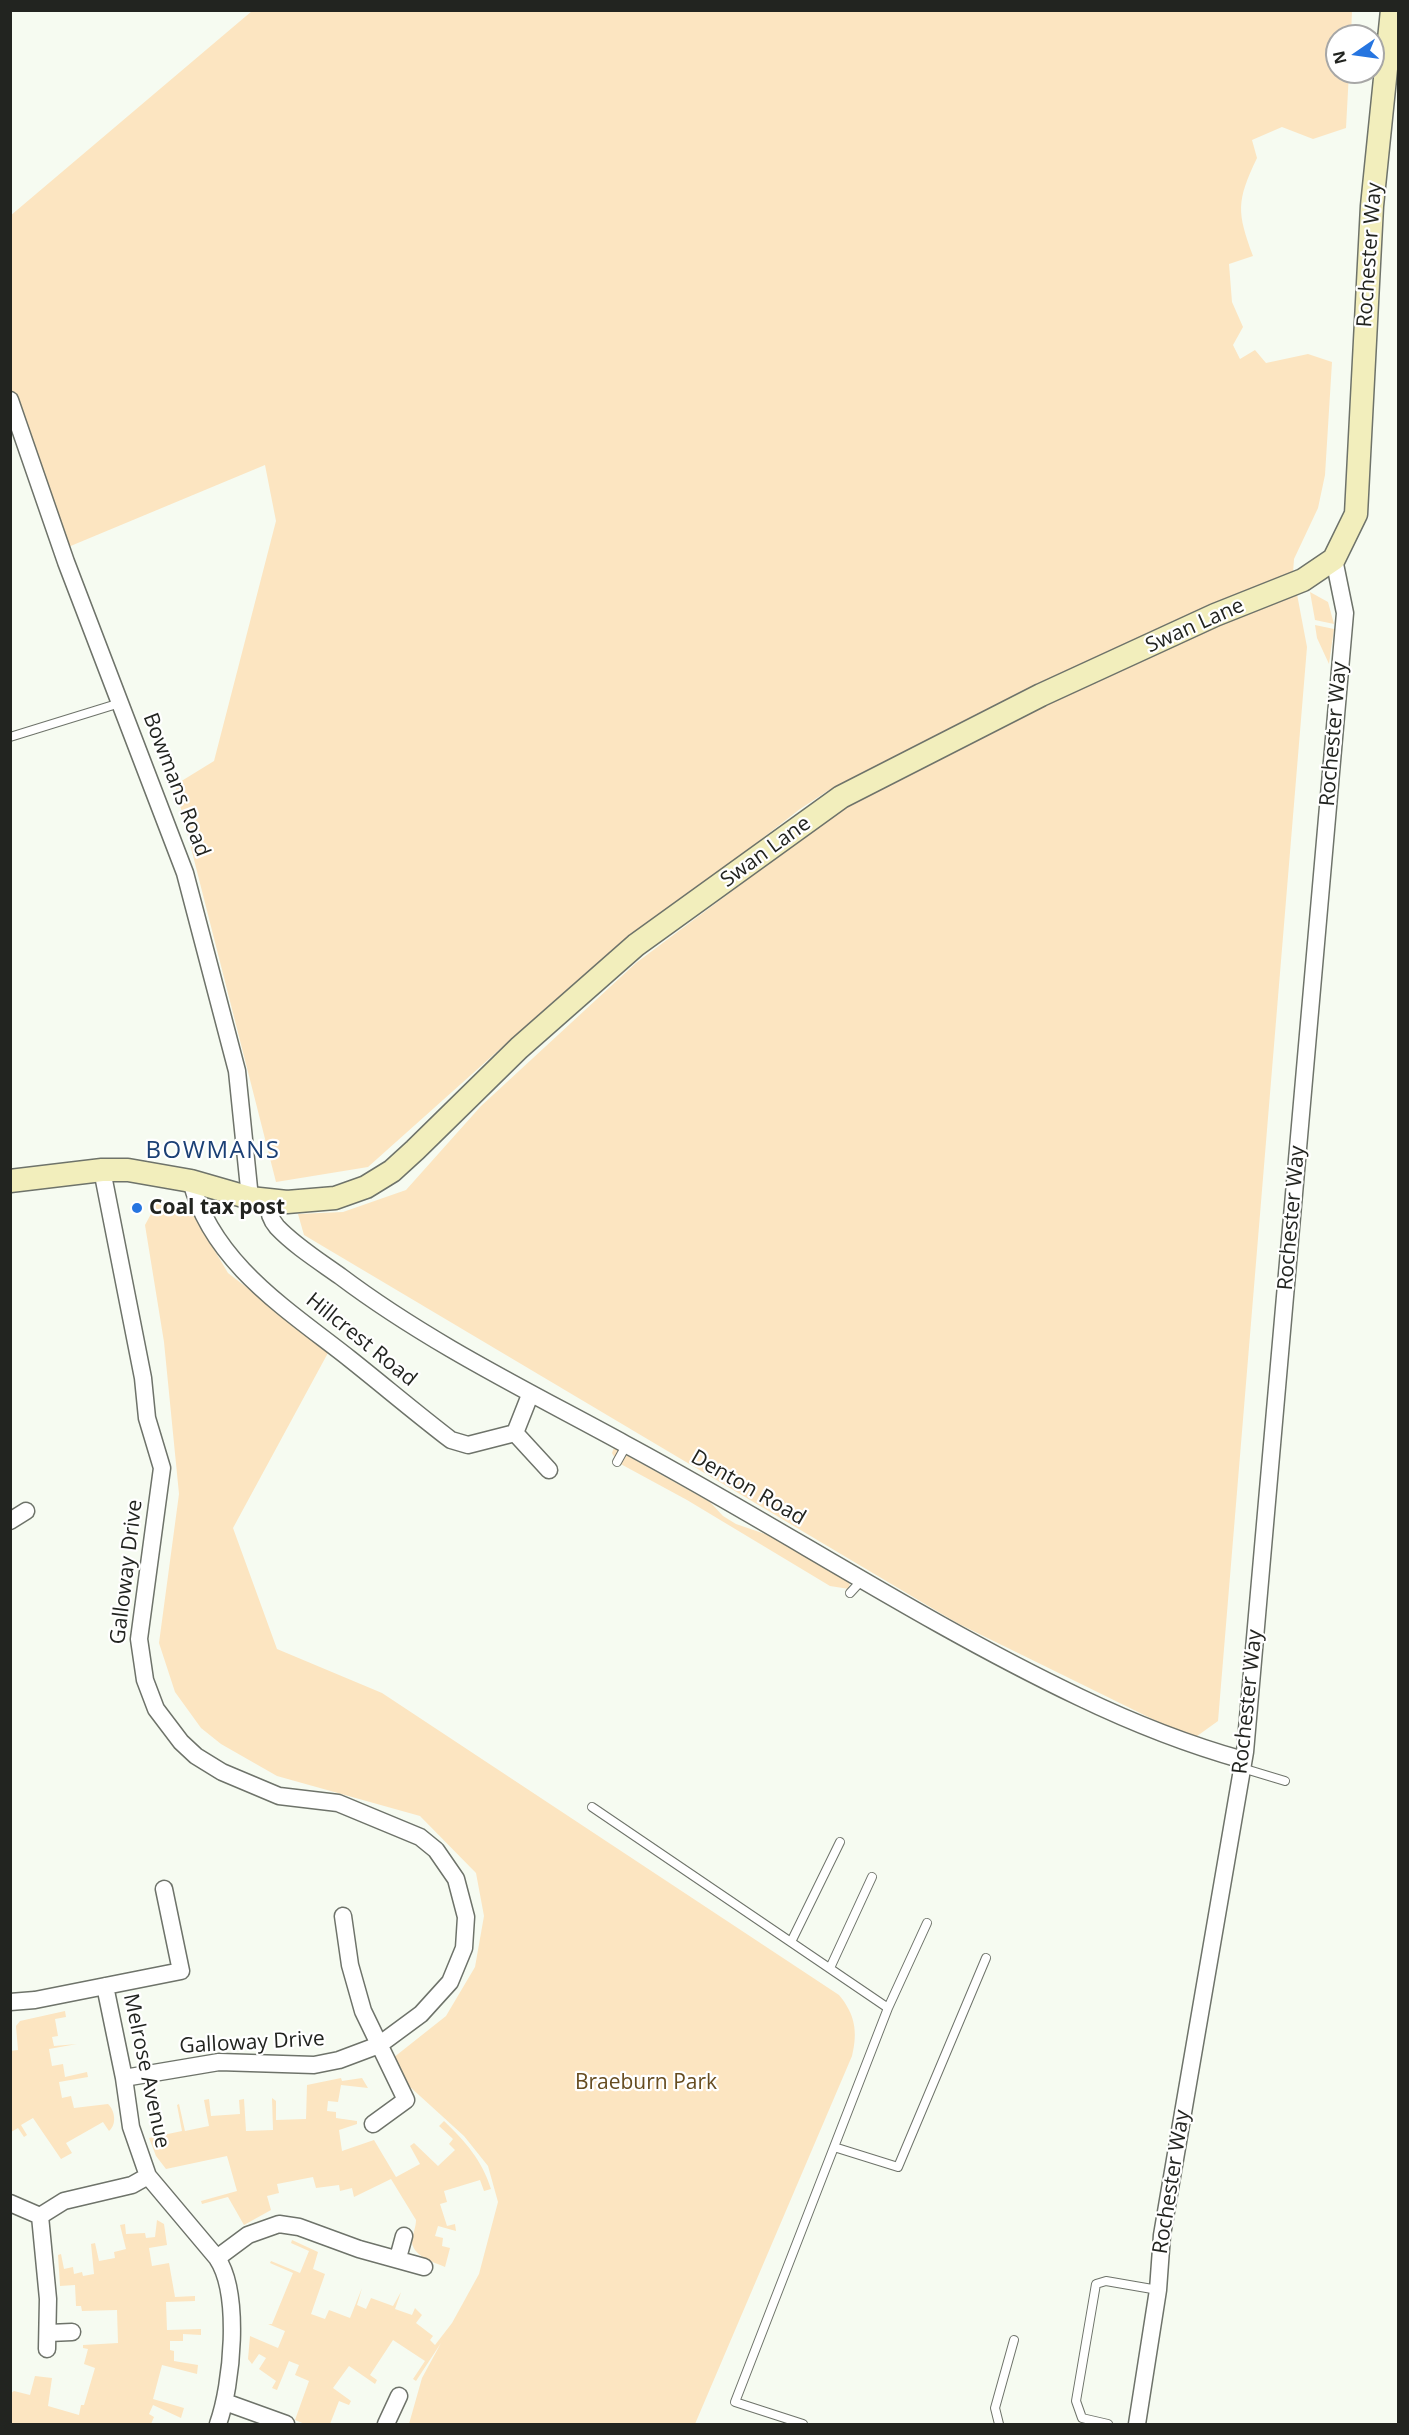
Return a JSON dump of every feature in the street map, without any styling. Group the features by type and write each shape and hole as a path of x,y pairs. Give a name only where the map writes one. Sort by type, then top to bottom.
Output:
{"street":[{"name":"Rochester Way","path":"1137,2424 1158,2290 1161,2235 1243,1764 1345,613 1334,559 1356,514 1372,206 1392,10"},
{"name":"Bowmans Road","path":"10,400 66,562 185,873 234,1060 259,1200"},
{"name":"Swan Lane","path":"10,1181 102,1170 128,1170 191,1181 259,1200 306,1201 342,1196 366,1186 392,1171 519,1048 636,945 841,797 1041,695 1215,615 1303,580 1334,559"},
{"name":"Galloway Drive","path":"102,1170 143,1378 147,1418 162,1468 139,1640 144,1680 156,1709 181,1742 196,1756 222,1772 279,1796 338,1803 420,1838 445,1861 463,1896 466,1917 464,1948 450,1982 421,2014 379,2045 321,2064 219,2062 124,2078"},
{"name":"Hillcrest Road","path":"191,1181 201,1211 219,1243 244,1271 274,1299 443,1434 455,1443 468,1445 515,1433"},
{"name":"Denton Road","path":"259,1200 277,1227 361,1292 421,1333 530,1395 627,1444 856,1587 1077,1696 1176,1741 1243,1764"},
{"path":"530,1395 515,1433 549,1470"},
{"path":"10,1521 26,1511"},
{"path":"10,2002 27,2001 181,1971 164,1889"},
{"path":"343,1916 350,1965 368,2024 406,2100 373,2124"},
{"name":"Melrose Avenue","path":"105,1986 124,2078 131,2127 148,2176 217,2258 224,2272 231,2313 225,2402 218,2424"},
{"path":"40,2216 64,2201 132,2185 148,2176"},
{"path":"10,2203 40,2216"},
{"path":"40,2216 48,2341 72,2332"},
{"path":"217,2258 248,2235 279,2224 299,2227 359,2249 424,2267"},
{"path":"398,2258 404,2236"},
{"path":"386,2424 399,2396"},
{"path":"225,2402 286,2424"}],"lane":[{"path":"10,737 121,702"},
{"path":"617,1462 627,1444"},
{"path":"1243,1764 1285,1781"},
{"path":"592,1807 888,2008"},
{"path":"791,1942 840,1842"},
{"path":"830,1968 872,1877"},
{"path":"803,2424 735,2402 888,2008 927,1923"},
{"path":"834,2147 898,2167 986,1958"},
{"path":"1108,2424 1082,2418 1076,2401 1096,2284 1106,2281 1158,2290"},
{"path":"999,2424 995,2408 1014,2340"}],"green space":[{"path":"252,11 1352,11 1351,24 1325,24 1325,84 1348,84 1346,128 1313,139 1282,127 1252,140 1257,158 1245,186 1241,207 1244,228 1253,256 1229,264 1232,302 1243,327 1233,345 1240,359 1255,350 1266,363 1308,354 1332,362 1325,475 1318,508 1294,559 1293,573 1307,647 1218,1721 1193,1739 957,1623 304,1235 298,1214 343,1212 406,1190 481,1106 636,963 839,811 829,790 800,809 556,999 368,1167 276,1182 175,785 214,761 276,521 265,465 61,550 11,391 10,216"},
{"path":"1310,592 1328,602 1334,624 1315,620"},
{"path":"1315,625 1334,629 1329,664 1317,638"},
{"name":"Braeburn Park","path":"157,1203 187,1204 228,1273 329,1351 233,1528 277,1649 382,1693 839,1995 849,2009 855,2031 852,2056 695,2424 409,2424 422,2378 441,2343 416,2381 413,2379 425,2361 393,2340 370,2375 377,2380 375,2384 349,2366 333,2388 351,2401 349,2405 339,2401 330,2424 305,2424 295,2420 309,2381 295,2375 299,2365 289,2361 277,2390 272,2388 276,2381 259,2369 266,2358 259,2354 252,2364 248,2359 250,2336 278,2348 285,2331 268,2324 272,2324 293,2273 270,2263 271,2261 300,2273 309,2251 291,2243 292,2240 318,2252 313,2269 325,2274 311,2314 325,2319 329,2310 350,2318 362,2288 357,2305 366,2309 371,2298 393,2306 401,2292 395,2309 412,2315 415,2308 422,2315 416,2323 433,2336 430,2340 435,2345 452,2323 479,2274 498,2202 488,2166 464,2136 409,2086 393,2058 446,2016 475,1967 484,1916 476,1873 420,1816 277,1776 221,1744 201,1728 175,1692 159,1643 179,1494 164,1342 145,1225"},
{"path":"614,1448 710,1502 723,1516 736,1524 771,1536 850,1581 849,1589 830,1586 687,1500 617,1462 612,1453"},
{"path":"65,2011 66,2017 55,2019 58,2036 52,2037 54,2046 77,2044 49,2049 52,2066 63,2064 65,2077 87,2072 88,2077 59,2082 62,2098 71,2096 74,2108 108,2104 114,2121 109,2131 103,2122 66,2143 72,2153 61,2159 33,2118 21,2125 27,2135 24,2137 18,2128 11,2132 10,2051 18,2050 16,2026 20,2021"},
{"path":"341,2078 342,2081 362,2078 368,2088 341,2085 338,2102 328,2101 327,2111 336,2112 336,2118 357,2121 357,2124 339,2130 342,2151 374,2140 396,2177 420,2164 410,2146 414,2143 438,2166 455,2150 449,2144 453,2139 439,2126 444,2121 466,2144 483,2169 491,2189 484,2191 480,2180 444,2191 447,2202 440,2204 447,2226 455,2224 456,2231 438,2226 435,2236 443,2238 442,2246 450,2248 445,2267 424,2258 415,2250 412,2240 416,2220 391,2179 354,2197 352,2188 340,2191 339,2185 316,2188 313,2177 277,2184 279,2193 267,2196 271,2210 244,2225 228,2197 202,2204 201,2201 237,2191 227,2156 166,2169 156,2156 149,2138 182,2131 177,2105 179,2104 185,2131 209,2126 204,2100 209,2099 211,2116 240,2114 239,2100 244,2099 246,2131 273,2130 272,2098 276,2101 276,2120 306,2119 307,2085"},
{"path":"157,2220 164,2224 167,2245 149,2248 152,2266 169,2263 175,2297 195,2296 195,2301 166,2302 167,2330 201,2329 201,2335 183,2334 183,2341 170,2341 170,2350 174,2351 174,2361 198,2365 197,2374 162,2365 153,2399 184,2408 181,2418 153,2405 149,2414 154,2417 151,2424 11,2424 11,2393 14,2391 30,2395 35,2376 52,2378 48,2406 79,2415 95,2368 84,2364 88,2349 83,2348 83,2345 118,2343 117,2310 82,2311 81,2306 76,2306 75,2285 60,2286 58,2255 61,2254 64,2269 73,2267 74,2274 82,2272 83,2276 94,2274 91,2244 95,2243 99,2261 115,2258 114,2252 126,2249 120,2225 125,2224 126,2234 145,2233 146,2238 155,2237"}],"place":[{"name":"Coal tax post","path":"137,1208"}],"district":[{"name":"BOWMANS","path":"213,1151"}]}
